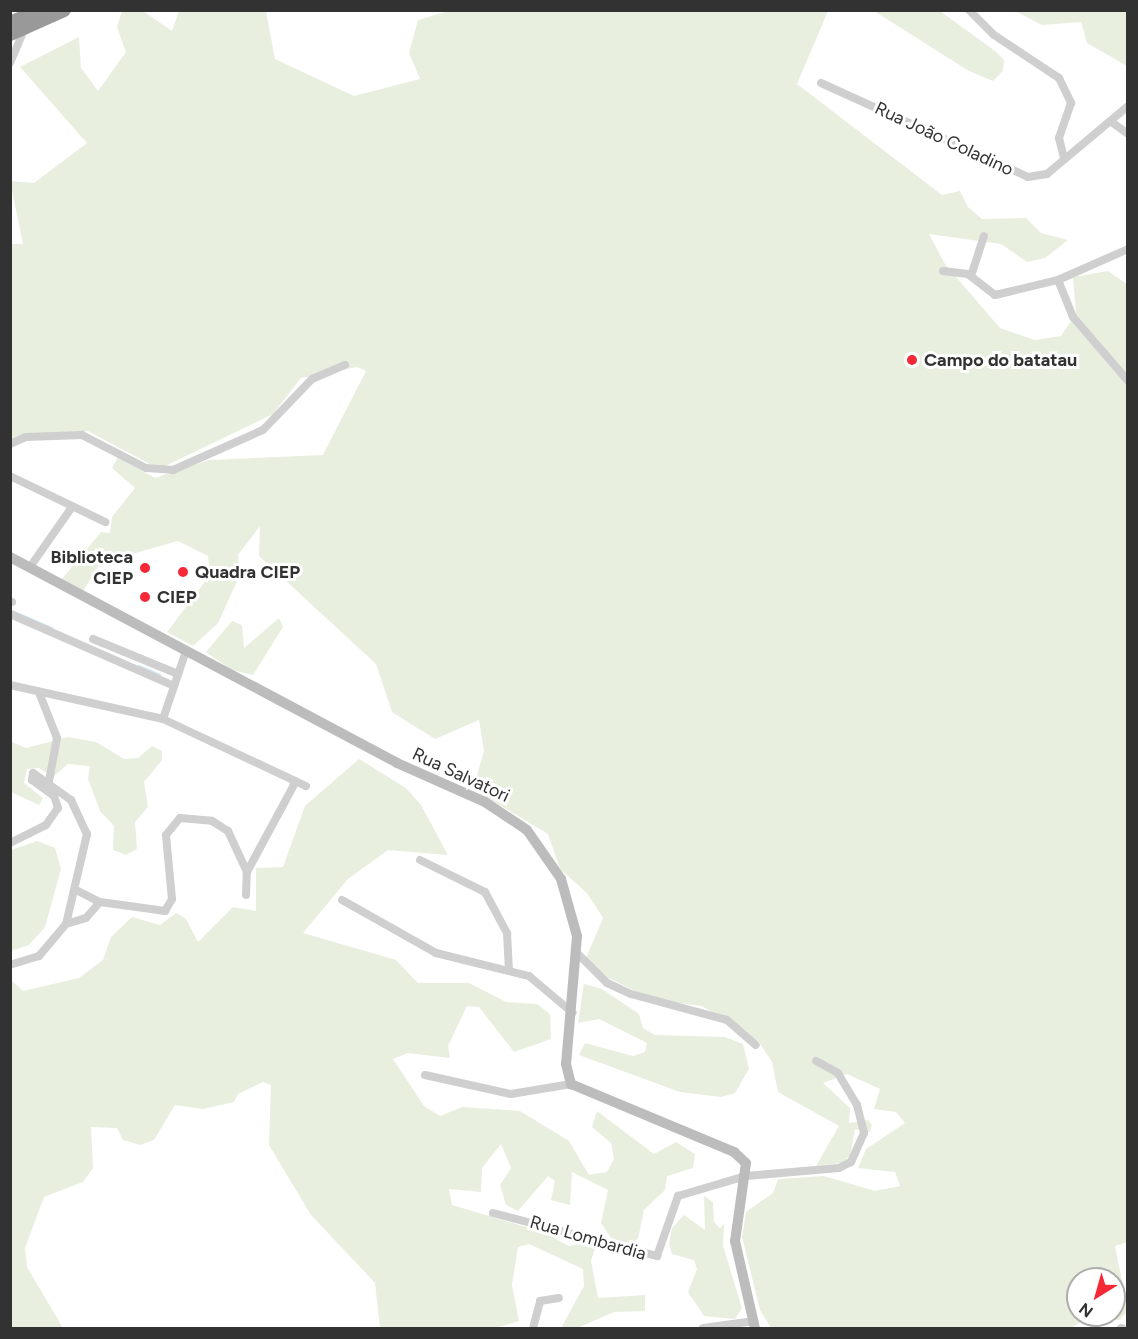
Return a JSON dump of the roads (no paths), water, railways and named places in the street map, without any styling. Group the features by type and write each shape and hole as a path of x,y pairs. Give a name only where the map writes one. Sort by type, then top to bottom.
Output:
{"highway":[{"path":"17,26 40,10"},
{"path":"17,26 64,10"}],"street":[{"path":"969,10 994,35 1059,78 1071,103 1058,145 1064,159"},
{"path":"10,63 17,26"},
{"name":"Rua João Coladino","path":"821,83 1028,177 1047,174 1113,123 1128,106"},
{"path":"1113,123 1128,135"},
{"path":"971,276 984,236"},
{"path":"943,271 971,276 995,295 1058,280 1128,249"},
{"path":"1058,280 1073,317 1128,381"},
{"path":"10,444 26,437 82,435 146,468 173,470 263,430 312,379 345,365"},
{"path":"10,476 105,522"},
{"path":"30,567 72,507"},
{"name":"Rua Salvatori","path":"10,557 186,651 510,816 549,856 572,907 577,953 574,1014 566,1065 571,1084"},
{"path":"10,614 174,686"},
{"path":"93,639 178,674"},
{"path":"163,718 186,651"},
{"path":"10,685 40,695 163,718 306,786"},
{"path":"40,695 57,738 49,781"},
{"path":"10,843 46,825 58,808 32,775 49,781 72,800 84,822 87,844 78,891 66,924 39,956 10,965"},
{"path":"246,895 247,872 296,781"},
{"path":"78,891 100,902 159,913 170,906 166,835 171,824 186,817 212,821 228,831 247,872"},
{"path":"420,860 485,892 507,933 509,967"},
{"path":"342,900 436,953 509,967 538,982 574,1014"},
{"path":"66,924 86,918 100,902"},
{"path":"577,953 607,983 631,994 727,1020 756,1045"},
{"path":"746,1176 839,1168 851,1162 864,1133 857,1105 838,1073 816,1061"},
{"path":"425,1075 511,1094 571,1084 734,1152 746,1162 746,1176 735,1241 755,1325 703,1329"},
{"name":"Rua Lombardia","path":"493,1213 566,1228 651,1258 661,1250 678,1196 746,1176"},
{"path":"533,1329 540,1300 559,1298"}],"waterway":[{"path":"10,610 52,628"},
{"path":"139,666 160,675"}],"place":[{"name":"Campo do batatau","path":"912,360"},
{"name":"Biblioteca CIEP","path":"145,568"},
{"name":"Quadra CIEP","path":"183,572"},
{"name":"CIEP","path":"145,597"}]}
